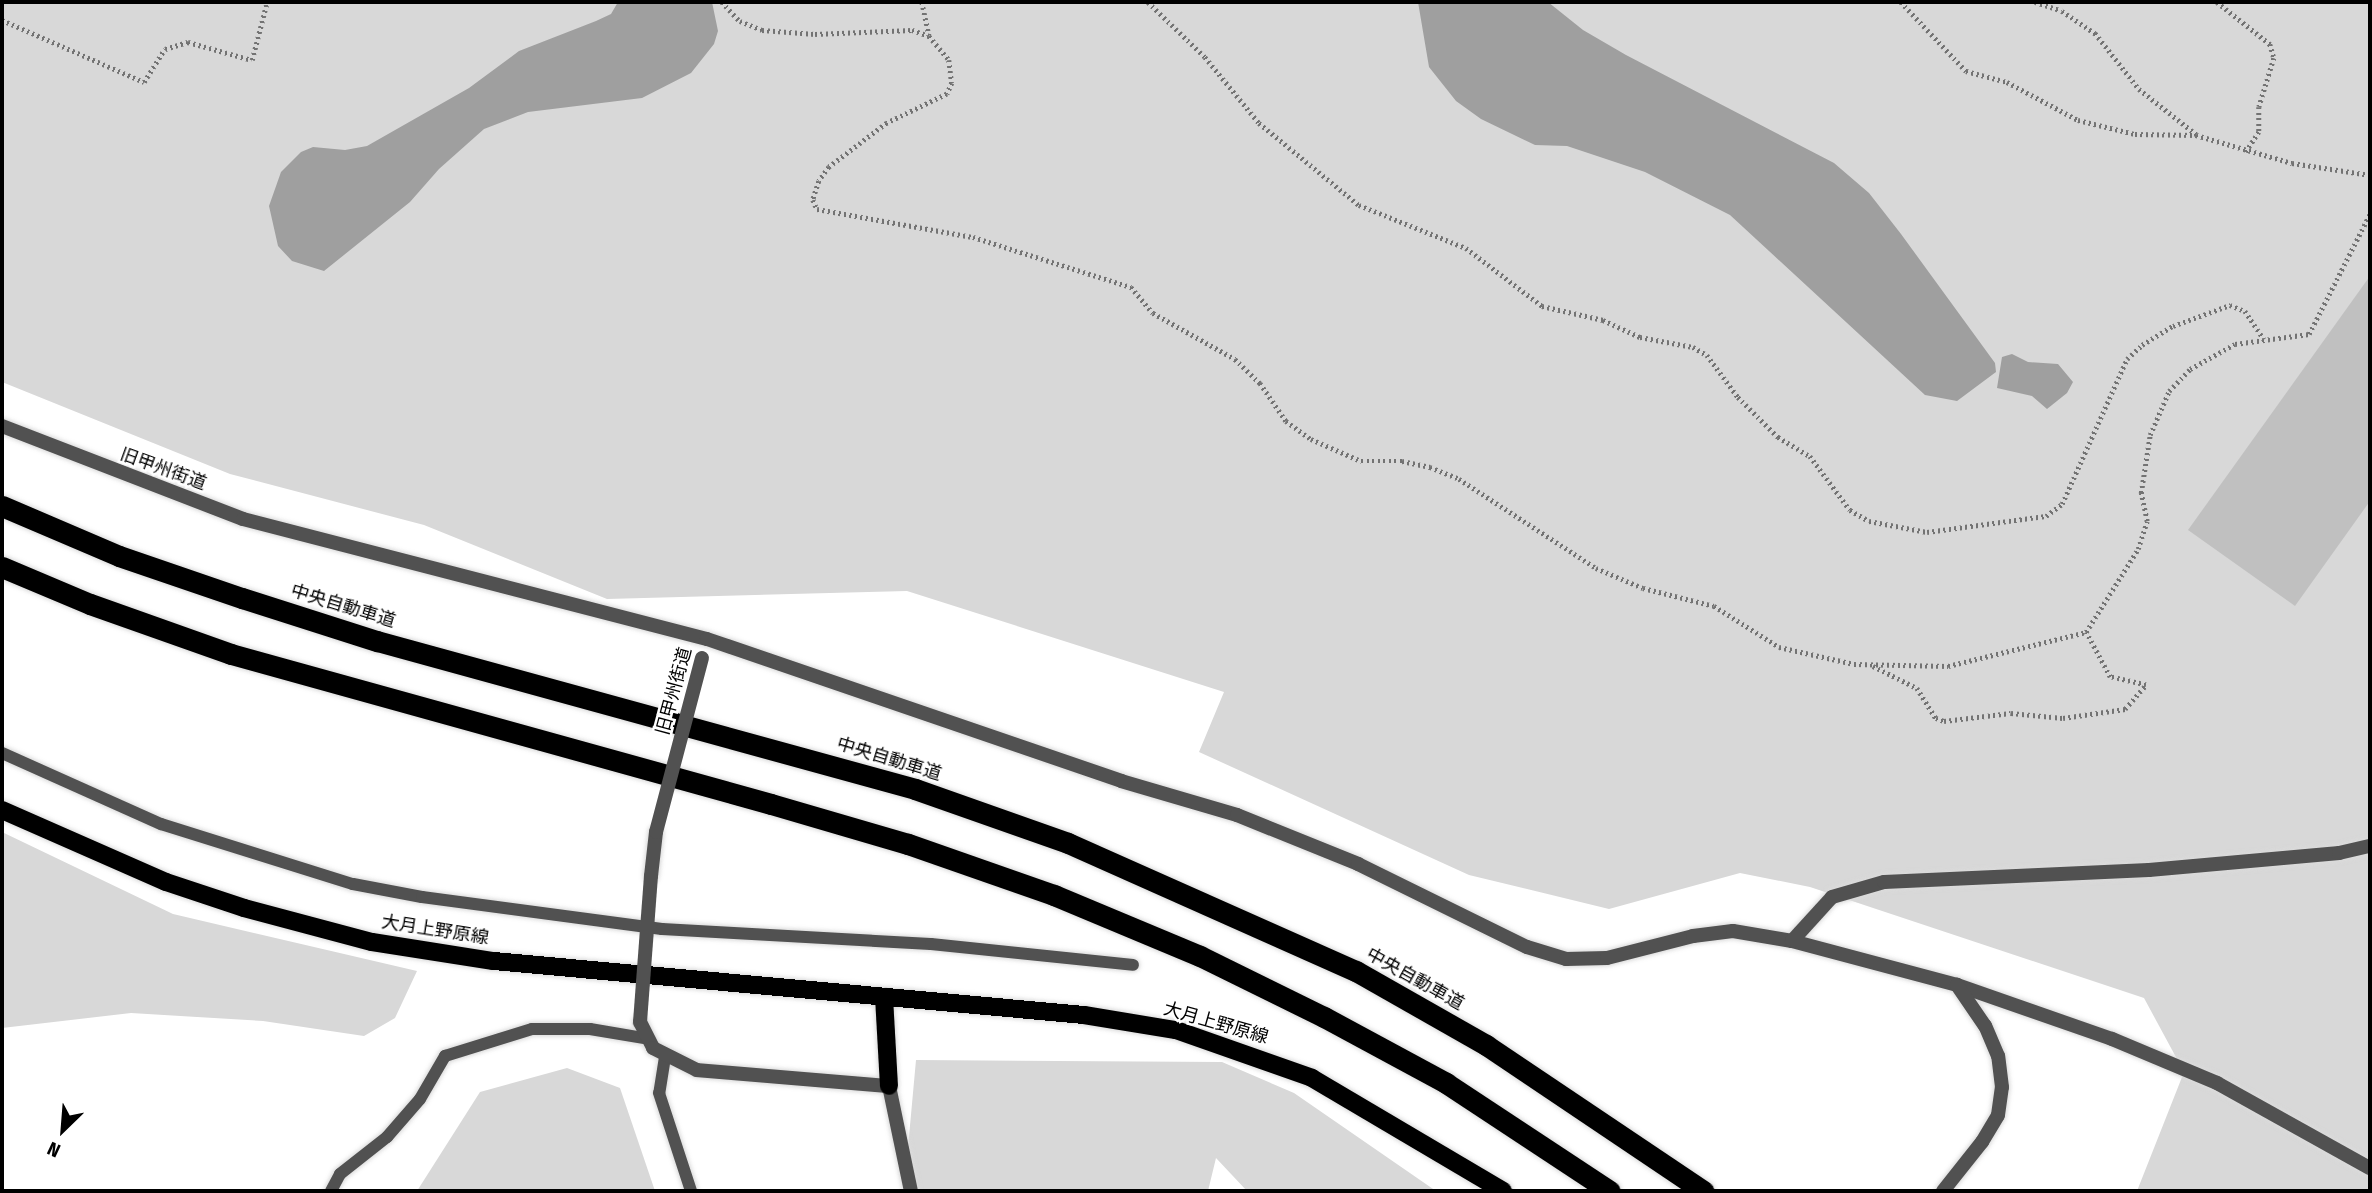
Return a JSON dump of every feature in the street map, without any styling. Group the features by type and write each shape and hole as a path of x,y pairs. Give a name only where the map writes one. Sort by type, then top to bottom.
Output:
{"highway":[{"name":"中央自動車道","path":"2,506 119,556 266,606 915,789 1068,843 1356,971 1486,1045 1703,1191"},
{"path":"2,567 90,604 231,654 908,844 1054,895 1200,956 1324,1017 1446,1083 1607,1191"}],"main road":[{"name":"大月上野原線","path":"2,810 166,882 244,908 372,942 494,961 1084,1015 1222,1043 1322,1084 1503,1191"},
{"path":"884,997 889,1086"}],"street":[{"name":"旧甲州街道","path":"2,426 243,519 707,639 656,832 640,1022 644,1038"},
{"path":"707,639 1121,781 1237,816 1358,864 1527,947 1566,959 1606,958 1693,936 1733,932 1792,941 1957,985 2112,1039 2217,1083 2370,1168"},
{"path":"1792,941 1832,897 1884,882 2149,870 2339,853 2370,846"},
{"path":"1943,1191 1982,1142 1997,1115 2002,1087 1998,1056 1985,1026 1957,985"},
{"path":"644,1038 665,1057 698,1070 889,1086 911,1191"}],"lane":[{"path":"2,752 161,824 353,884 422,897 662,929 918,943 1133,965"},
{"path":"331,1191 340,1174 387,1137 420,1099 445,1056 532,1030 590,1029 644,1038"},
{"path":"665,1057 659,1093 691,1191"}],"path":[{"path":"2,20 144,82 165,49 188,42 252,60 267,2"},
{"path":"722,2 740,21 762,30 815,34 912,30 929,36"},
{"path":"922,2 929,36 949,60 952,83 947,94 887,123 829,167 813,200 817,209 973,237 1130,287 1153,313 1235,359 1261,383 1286,421 1311,439 1361,461 1402,461 1430,467 1459,479 1596,568 1643,588 1714,606 1779,647 1813,658 1870,665 1948,666 2086,632 2138,549 2147,521 2141,494 2150,435 2169,391 2209,356 2264,339 2309,334 2370,214"},
{"path":"1148,2 1164,22 1189,40 1259,123 1359,205 1466,248 1542,306 1603,320 1640,337 1693,347 1707,355 1738,397 1778,437 1810,456 1850,510 1870,521 1927,532 2046,516 2062,504 2127,359 2142,345 2173,326 2230,305 2245,311 2264,339"},
{"path":"1901,2 1966,71 2007,82 2078,120 2106,128 2166,137 2196,135"},
{"path":"2035,2 2062,11 2095,33 2139,89 2196,135 2246,152 2370,175"},
{"path":"2217,2 2270,44 2274,58 2259,107 2259,132 2246,152"},
{"path":"1870,665 1917,688 1936,718 1944,721 2011,713 2063,718 2126,709 2146,685 2110,677 2086,632"}],"shaded area":[{"path":"2,2 2370,2 2370,1191 2137,1191 2184,1072 2144,998 1810,887 1740,873 1609,909 1469,875 1199,752 1224,692 907,591 607,599 424,525 230,474 2,382"},
{"path":"618,2 712,2 718,31 714,44 691,73 642,98 528,112 484,129 439,169 410,202 324,271 292,261 278,246 269,206 281,172 301,152 313,147 345,150 367,146 469,88 519,51 611,14"},
{"path":"1418,2 1548,2 1583,30 1626,55 1834,163 1869,193 1901,234 1995,363 1996,372 1957,401 1925,395 1730,215 1645,172 1567,146 1535,145 1481,119 1456,101 1429,67"},
{"path":"2012,354 2028,362 2058,364 2073,382 2067,393 2047,409 2032,396 1997,388 2002,357"},
{"path":"2,832 173,914 417,971 395,1018 364,1036 263,1021 131,1013 2,1028"},
{"path":"916,1060 1222,1062 1294,1093 1436,1191 1247,1191 1216,1158 1208,1191 904,1191"},
{"path":"567,1068 620,1088 655,1191 417,1191 480,1092"}],"building":[{"path":"2370,276 2370,501 2295,606 2188,530"}]}
